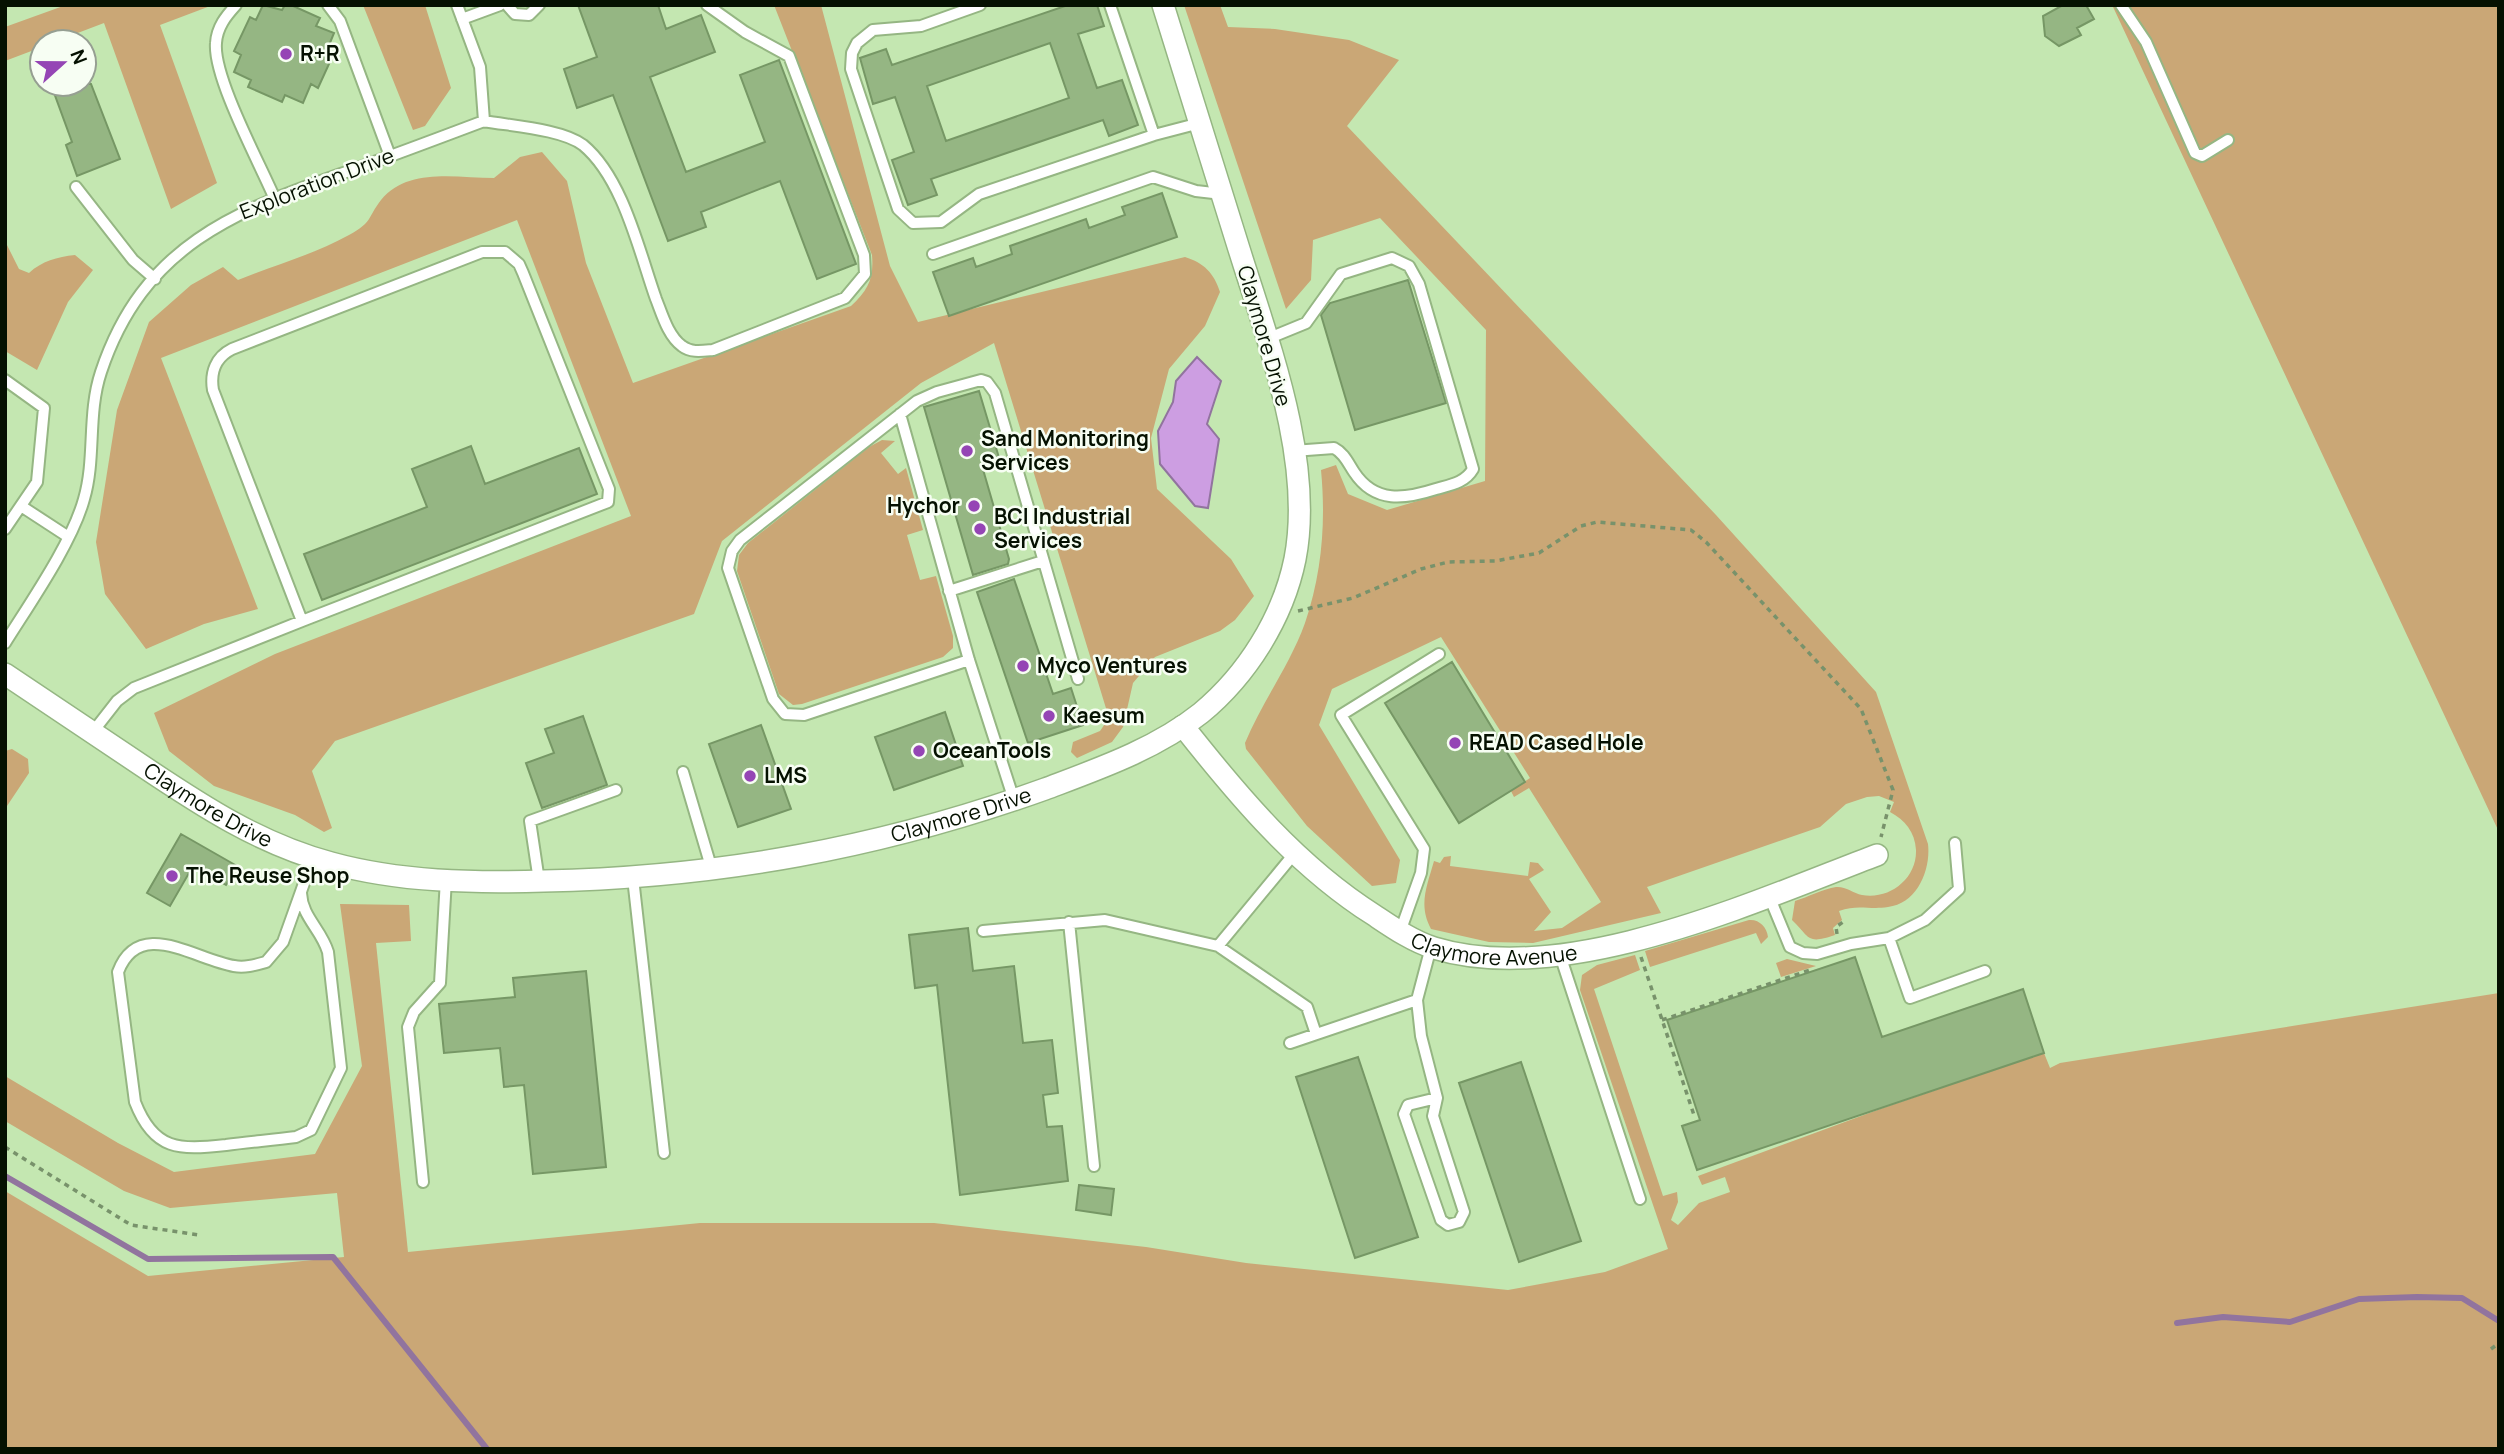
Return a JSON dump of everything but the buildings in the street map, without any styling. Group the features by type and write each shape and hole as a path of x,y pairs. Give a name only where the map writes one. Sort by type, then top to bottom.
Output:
{"street":[{"name":"Claymore Drive","path":"5,674 230,823 313,858 381,874 446,879 539,881 633,878 815,855 894,837 1014,800 1109,764 1183,726 1214,701 1242,671 1279,609 1292,571 1298,535 1293,451 1267,339 1163,5"},
{"name":"Claymore Avenue","path":"1183,726 1240,798 1294,854 1340,894 1400,932 1431,947 1466,956 1502,959 1560,955 1634,938 1769,896 1877,855"}],"lane":[{"path":"236,5 219,28 216,45 220,72 274,197"},
{"path":"328,5 340,21 390,156"},
{"path":"457,5 480,67 484,121 556,133 580,143 601,161 618,196 671,334 682,346 696,352 713,350 845,298 865,274 864,256 789,56 745,32 707,5"},
{"path":"462,19 500,5"},
{"path":"507,5 515,14 529,15 540,5"},
{"path":"980,5 921,26 873,30 852,53 851,69 855,82 898,208 907,220 919,224 941,222 979,194 1154,135 1200,123"},
{"path":"1110,5 1154,135"},
{"path":"2121,5 2146,42 2195,153 2202,156 2228,140"},
{"name":"Exploration Drive","path":"5,643 67,537 84,499 91,417 100,373 128,312 174,256 200,235 274,197 484,121"},
{"path":"933,254 1153,177 1196,191 1222,194"},
{"path":"76,187 133,260 155,279"},
{"path":"93,733 117,701 134,688 608,502 609,489 523,273 519,264 505,252 489,251 432,272 232,349 215,363 213,390 302,621"},
{"path":"1267,339 1306,323 1340,274 1392,258 1409,266 1423,298 1473,469 1459,482 1397,499 1381,495 1365,485 1344,455 1334,448 1293,451"},
{"path":"5,380 44,408 37,482 5,529"},
{"path":"969,660 804,715 791,716 778,707 773,699 730,578 729,559 740,540 900,414 930,394 975,381 987,382 995,393 1078,679"},
{"path":"900,414 969,660 1014,800"},
{"path":"21,506 67,537"},
{"path":"949,592 1043,561"},
{"path":"1400,932 1421,873 1424,849 1341,715 1439,654"},
{"path":"683,772 712,870"},
{"path":"539,881 530,821 616,790"},
{"path":"1769,896 1790,947 1803,953 1817,954 1889,938 1924,920 1959,889 1955,843"},
{"path":"1218,946 1294,854"},
{"path":"301,892 307,918 324,939 328,951 341,1059 338,1077 311,1130 296,1137 189,1149 171,1146 154,1135 142,1121 135,1102 118,972 124,957 136,948 150,943 167,945 236,966 266,962 283,942 313,858"},
{"path":"633,878 664,1153"},
{"path":"423,1182 408,1027 414,1012 440,983 446,879"},
{"path":"983,931 1105,920 1218,946 1307,1007 1316,1034"},
{"path":"1069,922 1094,1166"},
{"path":"1889,938 1910,998 1985,971"},
{"path":"1431,947 1416,1000 1421,1035 1437,1098 1433,1116 1464,1212 1458,1222 1448,1225 1441,1220 1404,1114 1408,1105 1437,1098"},
{"path":"1560,955 1640,1199"},
{"path":"1290,1043 1416,1000"}],"path":[{"path":"1279,609 1299,612 1353,598 1421,569 1448,562 1495,561 1539,553 1581,527 1597,522 1691,530 1706,542 1861,709 1893,790 1877,855"},
{"path":"1842,947 1836,930 1843,922"},
{"path":"1634,938 1695,1118"},
{"path":"1662,1020 1819,967"},
{"path":"5,1147 131,1225 199,1235"},
{"path":"2491,1349 2499,1343"}],"shaded area":[{"path":"66,5 213,5 160,25 217,183 171,209 104,23 91,28 28,28 28,52 5,61 5,27"},
{"path":"363,5 425,5 451,88 425,126 413,130"},
{"path":"774,5 821,5 890,266 918,322 1185,257 1198,262 1211,274 1220,292 1205,326 1169,369 1151,438 1157,489 1231,559 1254,596 1235,620 1220,631 1155,657 1133,683 1123,727 1112,742 1077,758 1071,752 1073,742 1100,731 1109,718 994,343 921,383 722,541 694,614 335,741 312,771 332,828 324,832 295,815 214,786 169,751 154,713 275,654 631,516 517,220 161,358 258,609 204,624 146,649 105,594 96,542 117,410 149,322 191,285 223,267 238,280 309,254 357,231 366,223 381,200 405,183 449,176 494,178 520,157 542,152 567,181 586,263 633,383 851,306 869,284 872,255"},
{"path":"1184,5 1220,5 1228,27 1275,29 1349,40 1399,60 1347,126 1716,515 1876,692 1928,844 1924,875 1907,900 1888,907 1839,911 1842,920 1833,928 1835,935 1819,939 1809,938 1792,920 1795,901 1839,887 1862,895 1882,894 1899,885 1912,870 1916,850 1914,838 1905,823 1890,812 1894,802 1879,796 1846,804 1820,827 1647,887 1661,913 1533,943 1489,942 1431,929 1425,912 1425,895 1434,861 1440,863 1444,857 1451,856 1450,866 1528,876 1530,862 1538,863 1544,870 1529,879 1551,912 1534,931 1562,928 1601,902 1529,788 1514,797 1511,791 1530,778 1441,637 1332,689 1319,725 1400,860 1396,883 1372,886 1307,826 1246,749 1245,743 1292,654 1311,604 1321,547 1321,470 1336,465 1348,494 1387,510 1485,481 1486,330 1380,218 1313,240 1311,280 1286,309"},
{"path":"2112,5 2499,5 2499,832 2114,9"},
{"path":"5,241 19,269 29,273 50,260 75,255 93,270 68,302 37,370 5,351"},
{"path":"1197,357 1221,381 1207,424 1219,439 1208,508 1195,506 1160,464 1158,431 1173,402 1176,381"},
{"path":"882,440 895,441 881,453 898,474 906,468 923,530 907,535 920,580 936,576 953,636 953,648 943,657 793,705 779,694 737,571 739,555 748,543 869,447"},
{"path":"12,749 28,759 29,773 5,809 5,751"},
{"path":"340,904 409,905 411,941 376,943 408,1252 700,1223 934,1223 1146,1247 1246,1263 1508,1290 1605,1272 1668,1249 1580,990 1582,975 1597,965 1635,955 1640,970 1594,989 1663,1196 1677,1192 1678,1202 1671,1220 1678,1225 1699,1203 1730,1192 1725,1177 1702,1185 1698,1176 1883,1108 2044,1053 2050,1068 2060,1063 2499,993 2499,1449 5,1449 5,1191 148,1276 344,1257 337,1193 170,1208 124,1191 5,1121 5,1076 118,1143 174,1172 315,1154 362,1066"},
{"path":"1749,920 1759,922 1766,930 1768,937 1761,944 1756,933 1650,967 1645,951"},
{"path":"1787,959 1816,966 1781,977 1776,963"}],"waterway":[{"path":"5,1176 148,1259 333,1257 487,1449"},
{"path":"2177,1323 2223,1317 2290,1322 2359,1299 2417,1297 2462,1298 2499,1321"}],"place":[{"name":"R+R","path":"286,54"},
{"name":"Sand Monitoring Services","path":"967,451"},
{"name":"Hychor","path":"974,506"},
{"name":"BCI Industrial Services","path":"980,529"},
{"name":"Myco Ventures","path":"1023,666"},
{"name":"Kaesum","path":"1049,716"},
{"name":"READ Cased Hole","path":"1455,743"},
{"name":"OceanTools","path":"919,751"},
{"name":"LMS","path":"750,776"},
{"name":"The Reuse Shop","path":"172,876"}]}
